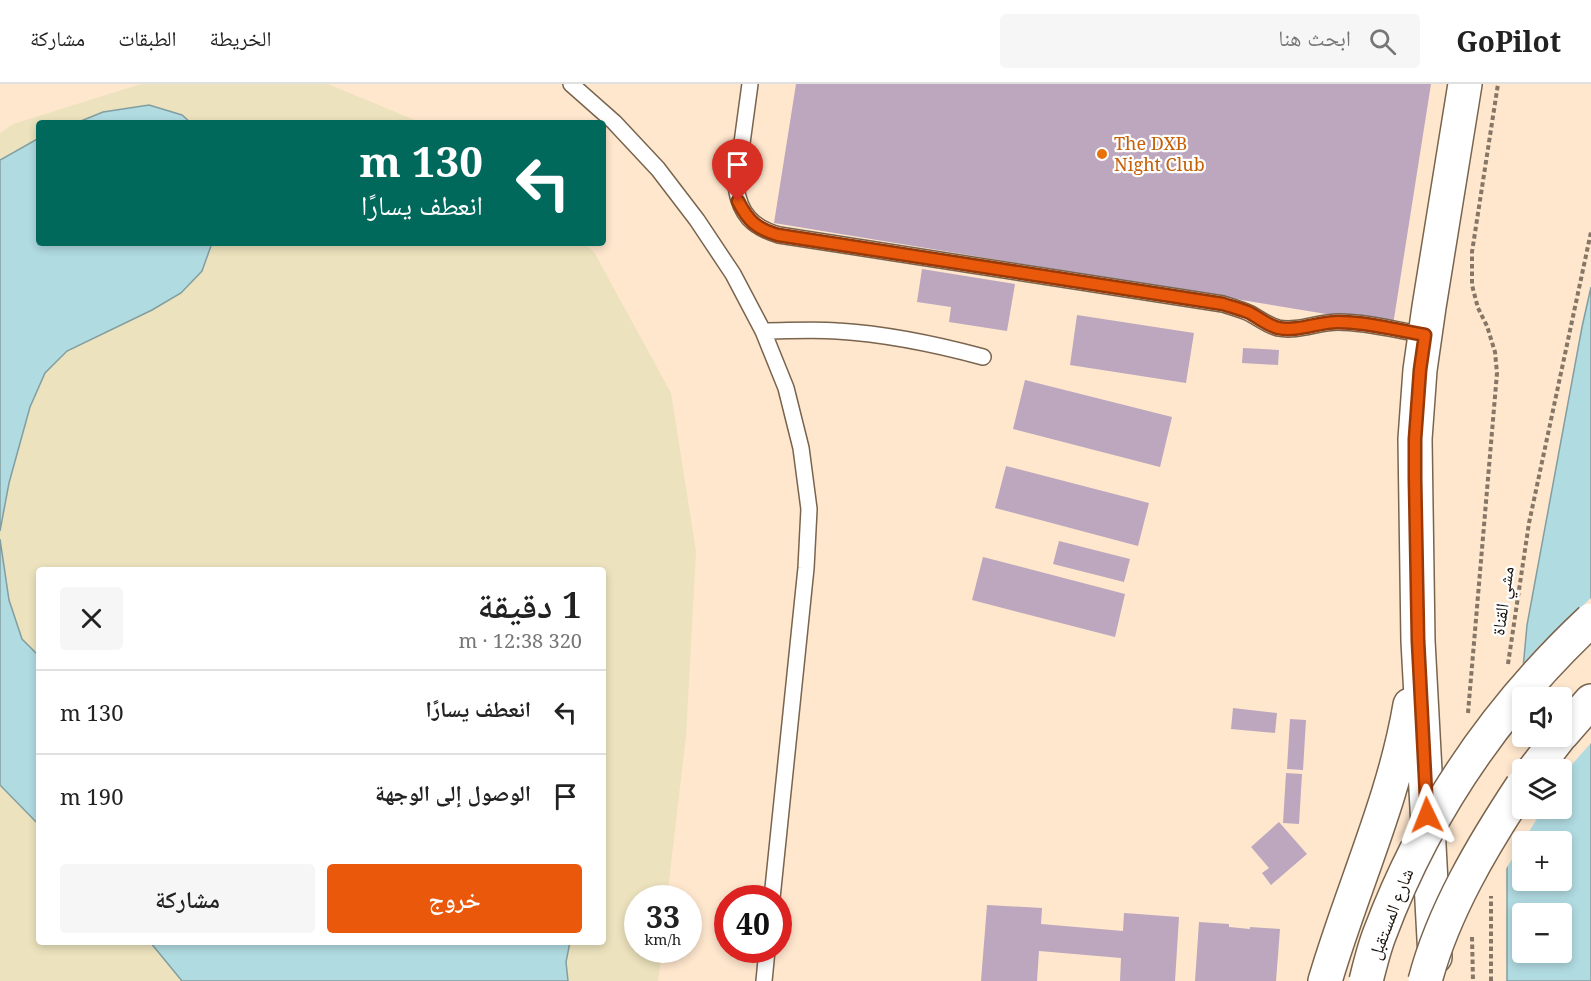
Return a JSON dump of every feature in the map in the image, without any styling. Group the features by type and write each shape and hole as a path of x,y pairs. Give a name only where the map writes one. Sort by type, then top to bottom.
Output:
{"street":[{"path":"1437,981 1418,641 1415,439 1420,370 1465,84"},
{"name":"شارع المستقبل","path":"1366,981 1380,934 1402,880 1457,778 1527,686 1591,620"},
{"path":"1325,981 1400,752 1411,697 1418,641"},
{"path":"1572,723 1591,702"},
{"path":"1542,759 1552,747"},
{"path":"1425,981 1429,965 1450,914 1473,865 1512,801"}],"lane":[{"path":"571,84 614,122 658,169 691,212 733,274 763,331 786,388 801,448 809,509 806,568 773,885"},
{"path":"750,84 736,187 738,201 744,213 765,231 802,239 1223,304 1248,312 1276,327 1298,328 1323,322 1340,322 1425,335"},
{"path":"763,331 836,331 873,334 938,345 983,357"},
{"path":"764,981 766,963"}],"path":[{"path":"1468,724 1497,373 1495,352 1472,285 1472,252 1498,84"},
{"name":"مشي القناة","path":"1507,675 1529,524 1591,232"},
{"path":"1491,981 1492,892"},
{"path":"1472,926 1473,981"}],"sand":[{"path":"141,84 328,84 415,120 188,120 182,114 103,112 83,120 36,120 36,140 0,160 0,133 13,124"},
{"path":"211,246 587,246 594,252 671,393 696,551 686,736 669,885 624,885 624,963 660,963 658,981 568,981 566,962 569,945 606,945 606,567 36,567 36,653 22,639 9,600 0,531 9,483 30,407 45,373 67,351 152,310 202,270"},
{"path":"0,786 36,822 36,945 152,945 182,981 0,981"}],"water":[{"path":"149,105 182,115 188,120 83,120 103,112"},
{"path":"36,140 36,246 211,246 202,271 181,293 152,310 67,351 45,373 30,407 9,483 0,531 0,160"},
{"path":"1591,287 1591,981 1507,981 1507,841 1512,787 1512,819 1572,819 1572,759 1515,759 1516,747 1572,747 1572,687 1521,687 1527,625"},
{"path":"0,539 9,600 22,639 36,653 36,822 0,785"},
{"path":"152,945 569,945 566,962 568,981 182,981"}],"pier":[{"path":"1591,598 1591,743 1572,764 1572,759 1512,759 1512,819 1537,819 1529,831 1512,831 1512,859 1504,872 1504,841 1513,747 1572,747 1572,687 1518,687 1520,667 1540,645"}],"building":[{"name":"The DXB Night Club","path":"796,84 1431,84 1393,325 774,223"},
{"path":"922,269 1015,284 1007,331 949,322 951,307 917,302"},
{"path":"1077,315 1194,333 1186,383 1070,365"},
{"path":"1243,348 1279,350 1278,365 1242,363"},
{"path":"1025,380 1172,417 1160,467 1013,429"},
{"path":"1006,466 1149,503 1138,546 995,508"},
{"path":"1059,541 1130,559 1124,582 1053,564"},
{"path":"983,557 1125,594 1115,637 972,600"},
{"path":"1233,708 1277,713 1275,733 1231,729"},
{"path":"1290,719 1306,720 1303,770 1287,769"},
{"path":"1286,773 1302,774 1299,824 1283,823"},
{"path":"1279,822 1307,854 1271,885 1262,873 1269,868 1251,847"},
{"path":"987,905 1042,908 1041,924 1123,931 1124,913 1179,917 1175,981 1120,981 1121,958 1039,951 1037,981 981,981"},
{"path":"1199,922 1229,924 1229,927 1250,929 1250,927 1280,929 1276,981 1195,981"}],"place":[{"name":"The DXB Night Club","path":"1102,154"}],"route":[{"path":"738,201 744,213 753,223 765,231 778,235 1223,304 1248,312 1276,327 1287,329 1323,322 1340,322 1425,335 1415,439 1415,478 1418,641 1427,815"}]}
